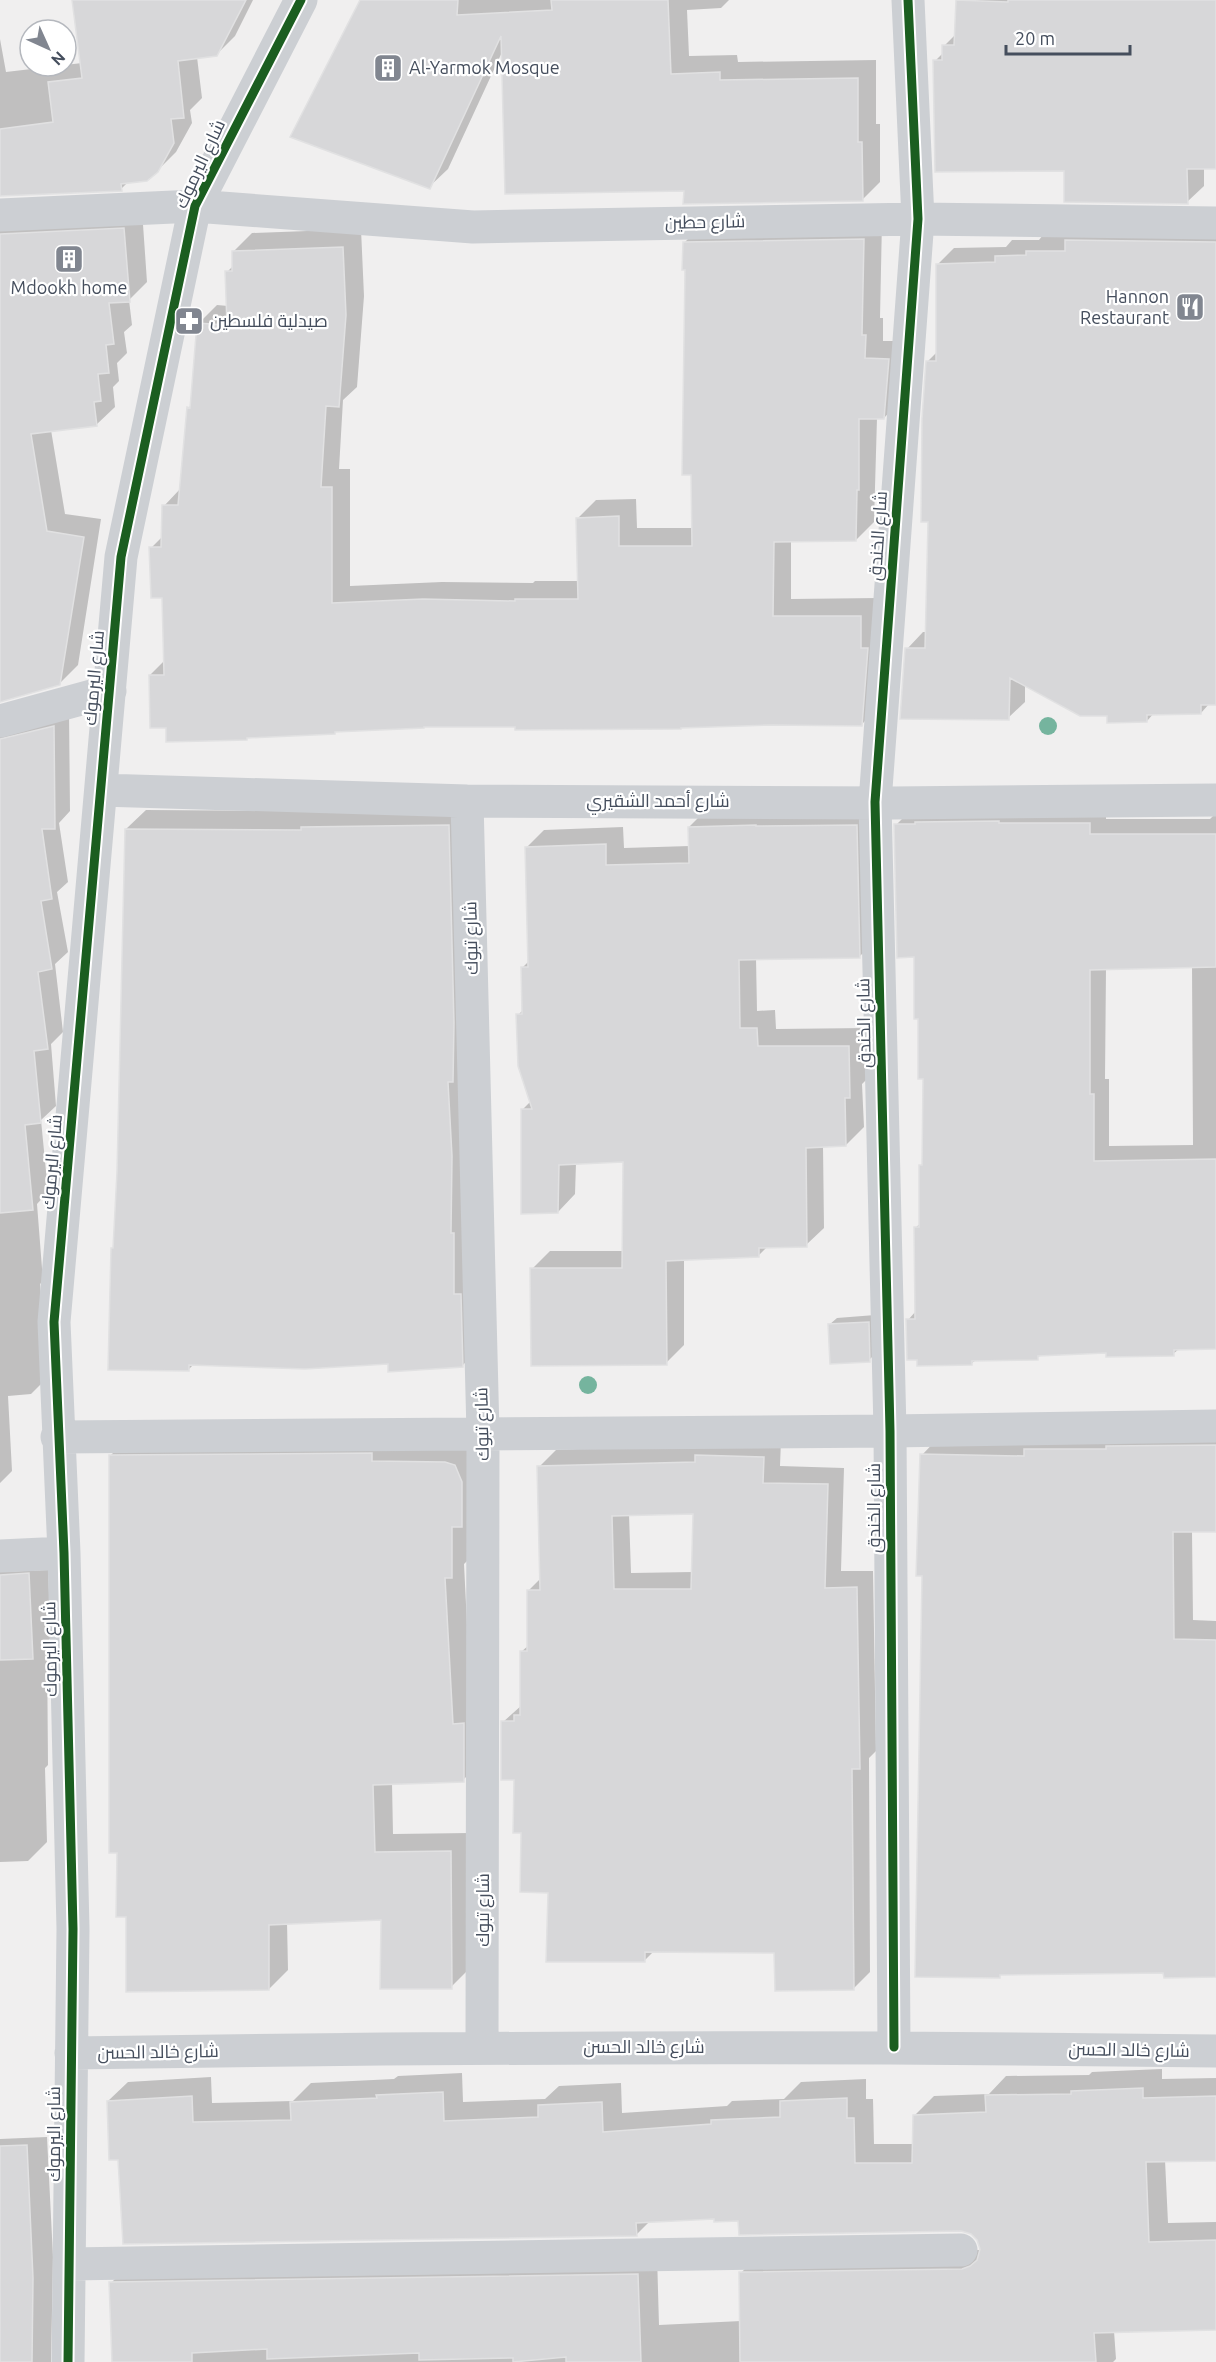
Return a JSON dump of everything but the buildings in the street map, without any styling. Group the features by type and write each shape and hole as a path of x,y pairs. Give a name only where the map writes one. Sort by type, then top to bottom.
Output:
{"street":[{"name":"شارع اليرموك","path":"68,2362 73,1929 64,1552 57,1437 54,1322 121,557 195,206 301,0"},
{"name":"شارع الخندق","path":"894,2047 890,1431 875,802 918,219 908,0"},
{"name":"شارع حطين","path":"0,215 195,206 473,227 918,219 1216,223"},
{"path":"0,721 110,691"},
{"name":"شارع أحمد الشقيري","path":"101,790 467,801 1216,800"},
{"name":"شارع تبوك","path":"467,801 483,1433 483,2047"},
{"path":"57,1437 890,1431 1216,1426"},
{"path":"0,1556 64,1552"},
{"name":"شارع خالد الحسن","path":"71,2053 483,2047 894,2047 1216,2051"},
{"path":"70,2264 961,2250"}],"cycle path":[{"path":"68,2362 73,1929 64,1553 54,1322 121,557 195,206 301,0"},
{"path":"894,2047 890,1431 875,802 918,219 908,0"}],"place":[{"name":"Al-Yarmok Mosque","path":"388,68"},
{"name":"Mdookh home","path":"69,259"},
{"name":"Hannon Restaurant","path":"1190,307"},
{"name":"صيدلية فلسطين","path":"189,321"}]}
